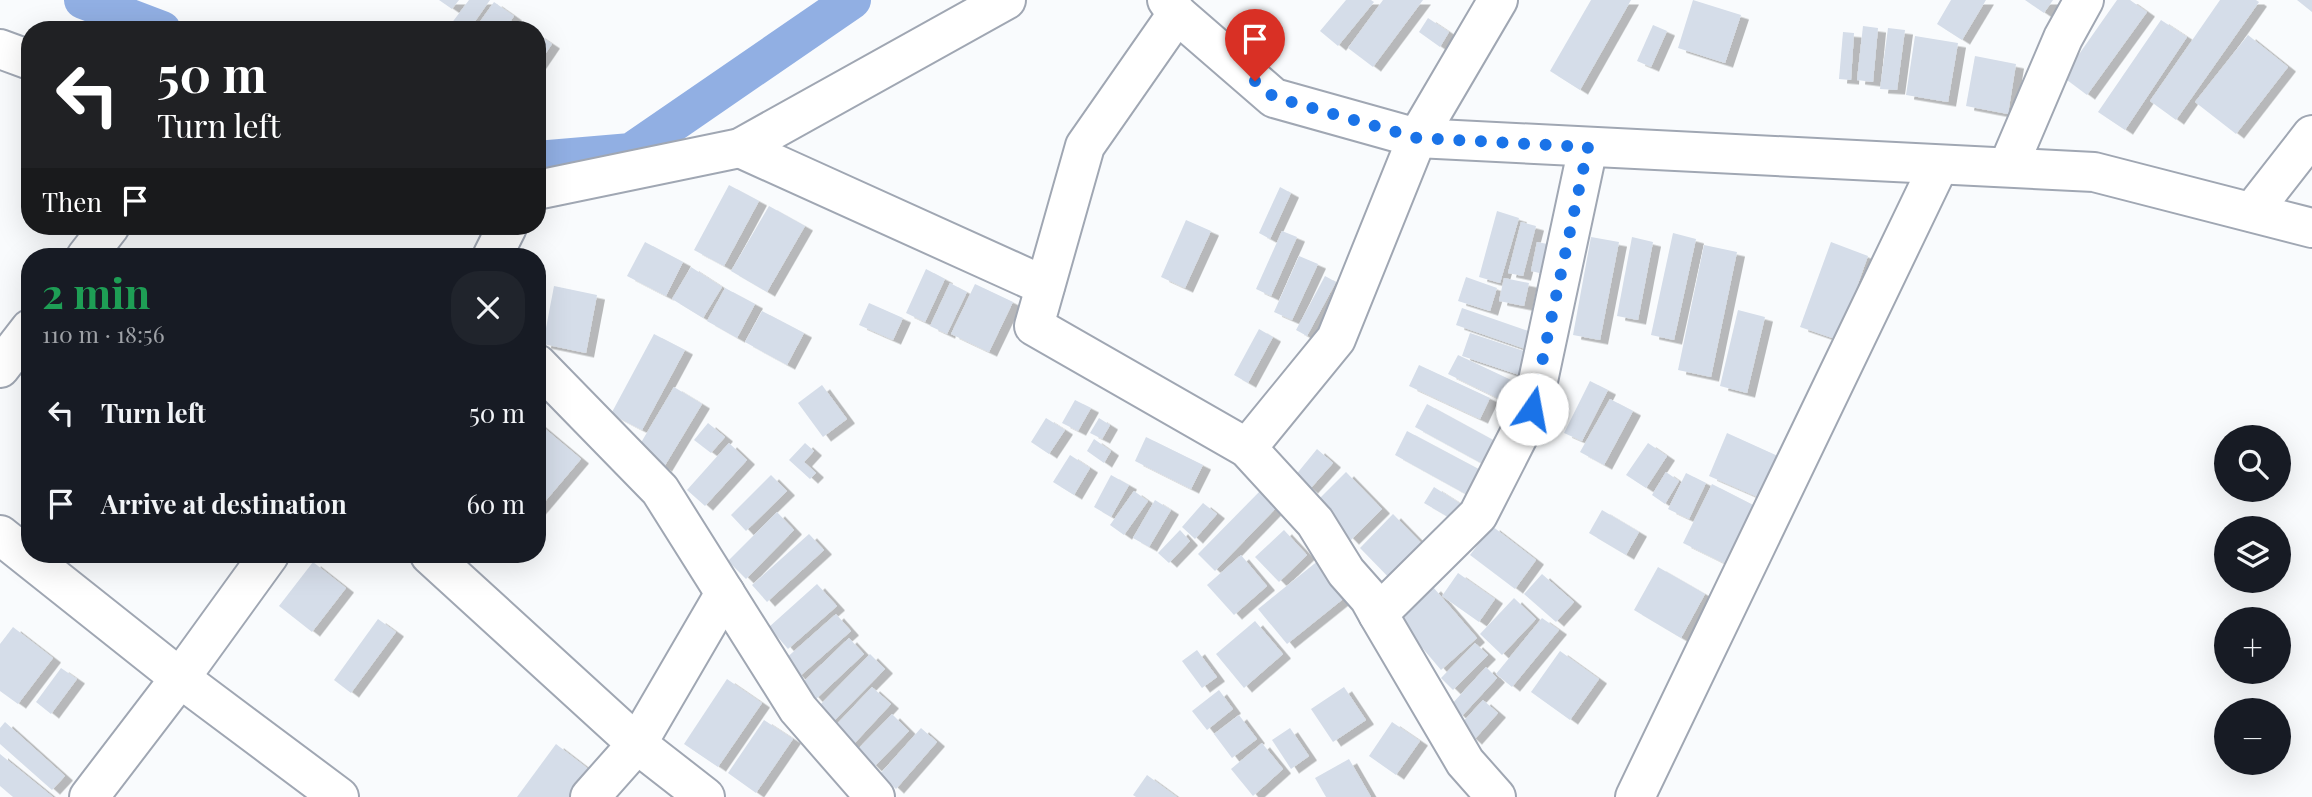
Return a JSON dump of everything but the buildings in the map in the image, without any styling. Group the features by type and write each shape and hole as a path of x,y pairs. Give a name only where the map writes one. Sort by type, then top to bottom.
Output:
{"street":[{"path":"546,188 740,148 1006,0"},
{"path":"1247,448 1336,339 1417,138 1498,0"},
{"path":"2008,167 2063,38 2084,0"},
{"path":"1496,797 1465,762 1369,598 1346,572 1315,522 1247,448 1034,326 1085,146 1172,7 1274,97 1417,138 2094,172 2312,228"},
{"path":"0,49 21,57"},
{"path":"2252,212 2312,135"},
{"path":"1378,614 1478,515 1532,409 1588,147"},
{"path":"740,148 1045,286"},
{"path":"1635,797 1940,164"},
{"path":"0,368 21,341"},
{"path":"546,372 660,490 798,709 875,797"},
{"path":"0,535 21,552"},
{"path":"35,563 180,678 338,797"},
{"path":"89,797 263,563"},
{"path":"439,563 637,744 705,797"},
{"path":"590,797 637,744 725,593"}],"waterway":[{"path":"83,0 138,21"},
{"path":"546,159 631,152 852,0"}],"route":[{"path":"1255,81 1274,97 1417,138 1588,147 1532,409"}]}
